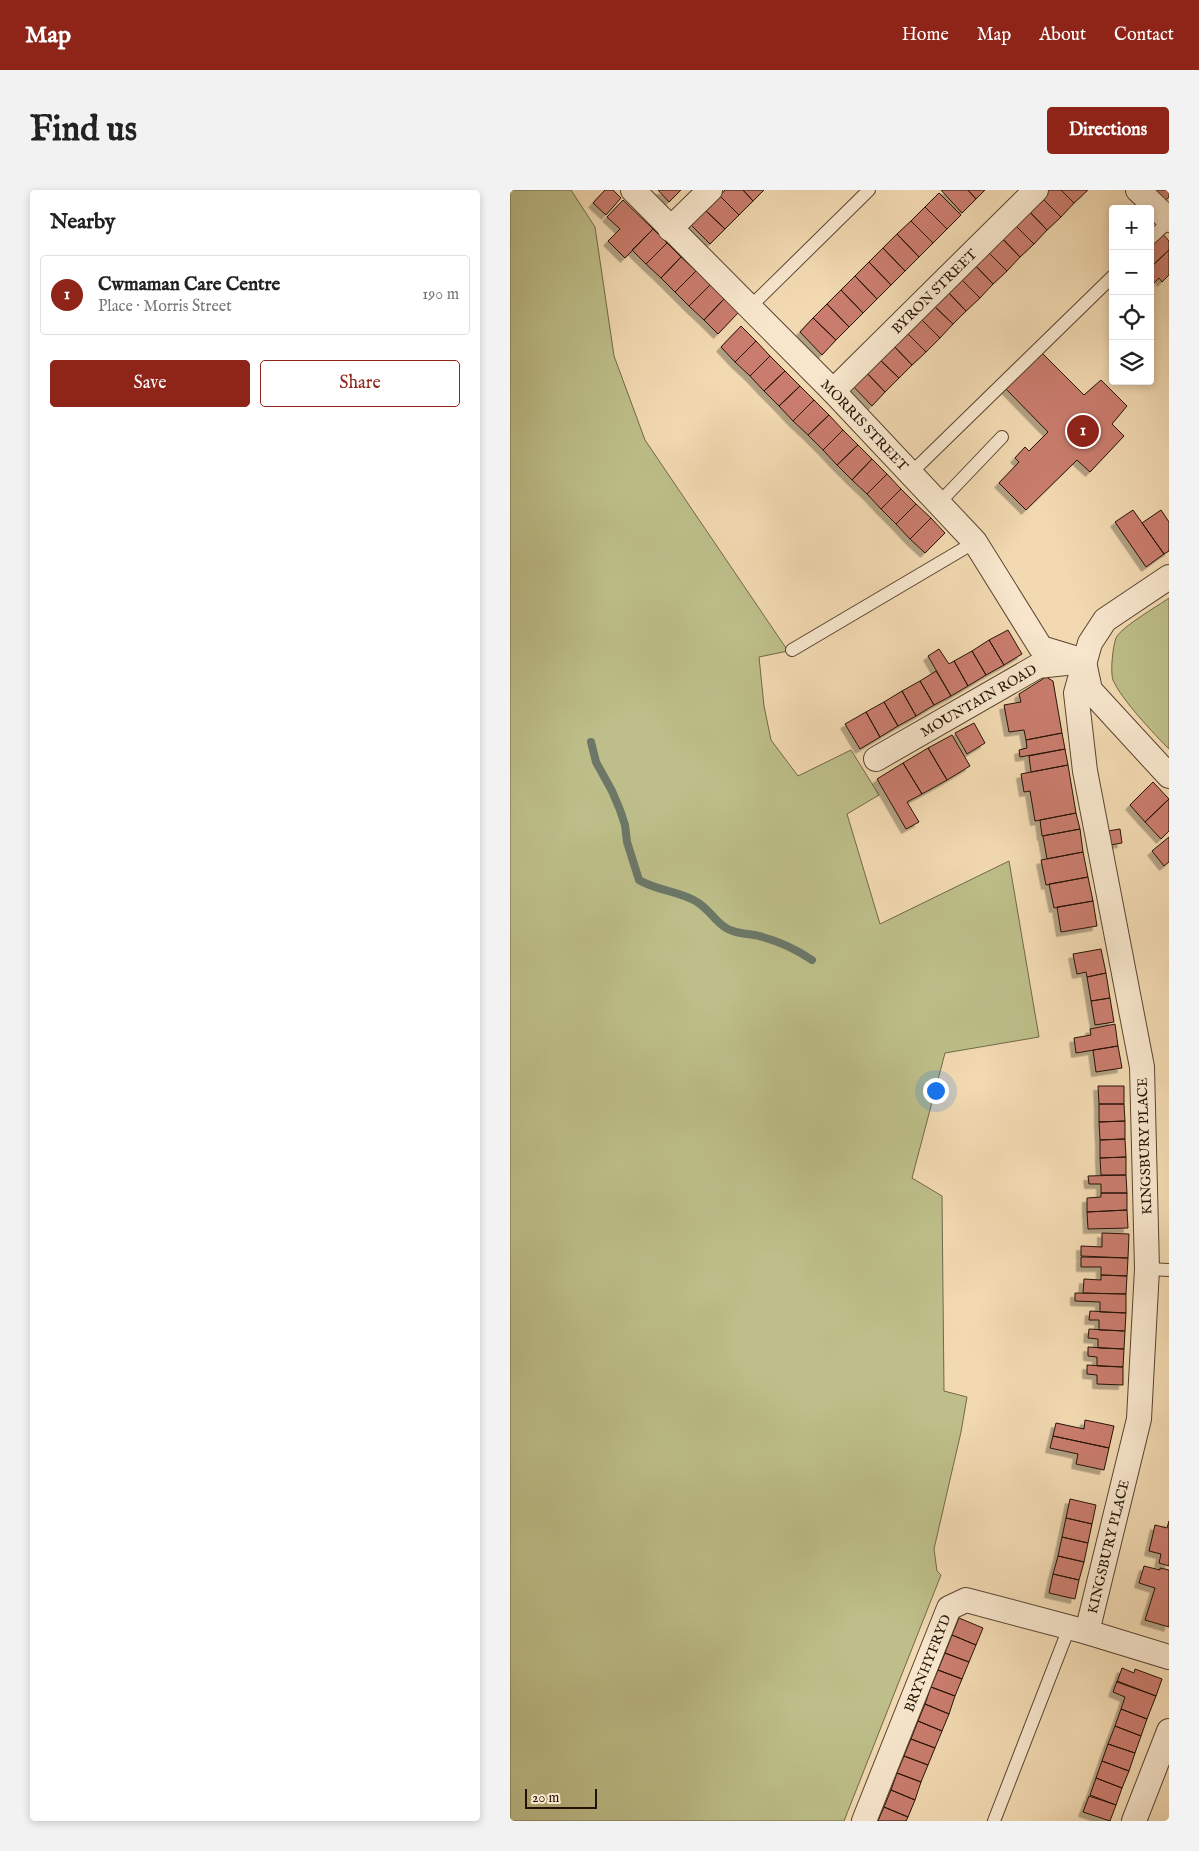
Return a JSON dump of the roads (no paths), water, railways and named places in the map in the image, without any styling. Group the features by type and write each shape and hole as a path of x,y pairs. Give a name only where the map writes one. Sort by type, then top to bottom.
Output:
{"street":[{"name":"MORRIS STREET","path":"633,190 833,391 975,542 1041,648 1084,661"},
{"path":"670,229 710,190"},
{"name":"BYRON STREET","path":"833,391 1036,190"},
{"path":"1138,190 1169,220"},
{"path":"1169,577 1105,620 1090,643 1084,661 1090,690 1169,776"},
{"name":"MOUNTAIN ROAD","path":"876,759 1038,666 1084,661"},
{"name":"KINGSBURY PLACE","path":"1078,1630 1138,1419 1158,1269 1142,1067 1085,771 1076,692 1084,661"},
{"name":"BRYNHYFRYD","path":"864,1821 949,1608 966,1600 1169,1657"},
{"path":"1134,1821 1163,1768 1169,1731"}],"lane":[{"path":"749,308 869,190"},
{"path":"1154,235 1169,220"},
{"path":"911,473 1109,280"},
{"path":"939,503 1002,437"},
{"path":"792,650 975,542"},
{"path":"994,1821 1078,1630"}],"waterway":[{"path":"591,742 596,762 620,810 625,825 627,842 639,880 653,887 690,898 730,930 773,940 812,960"}],"place":[{"name":"Cwmaman Care Centre","path":"1083,431"}]}
